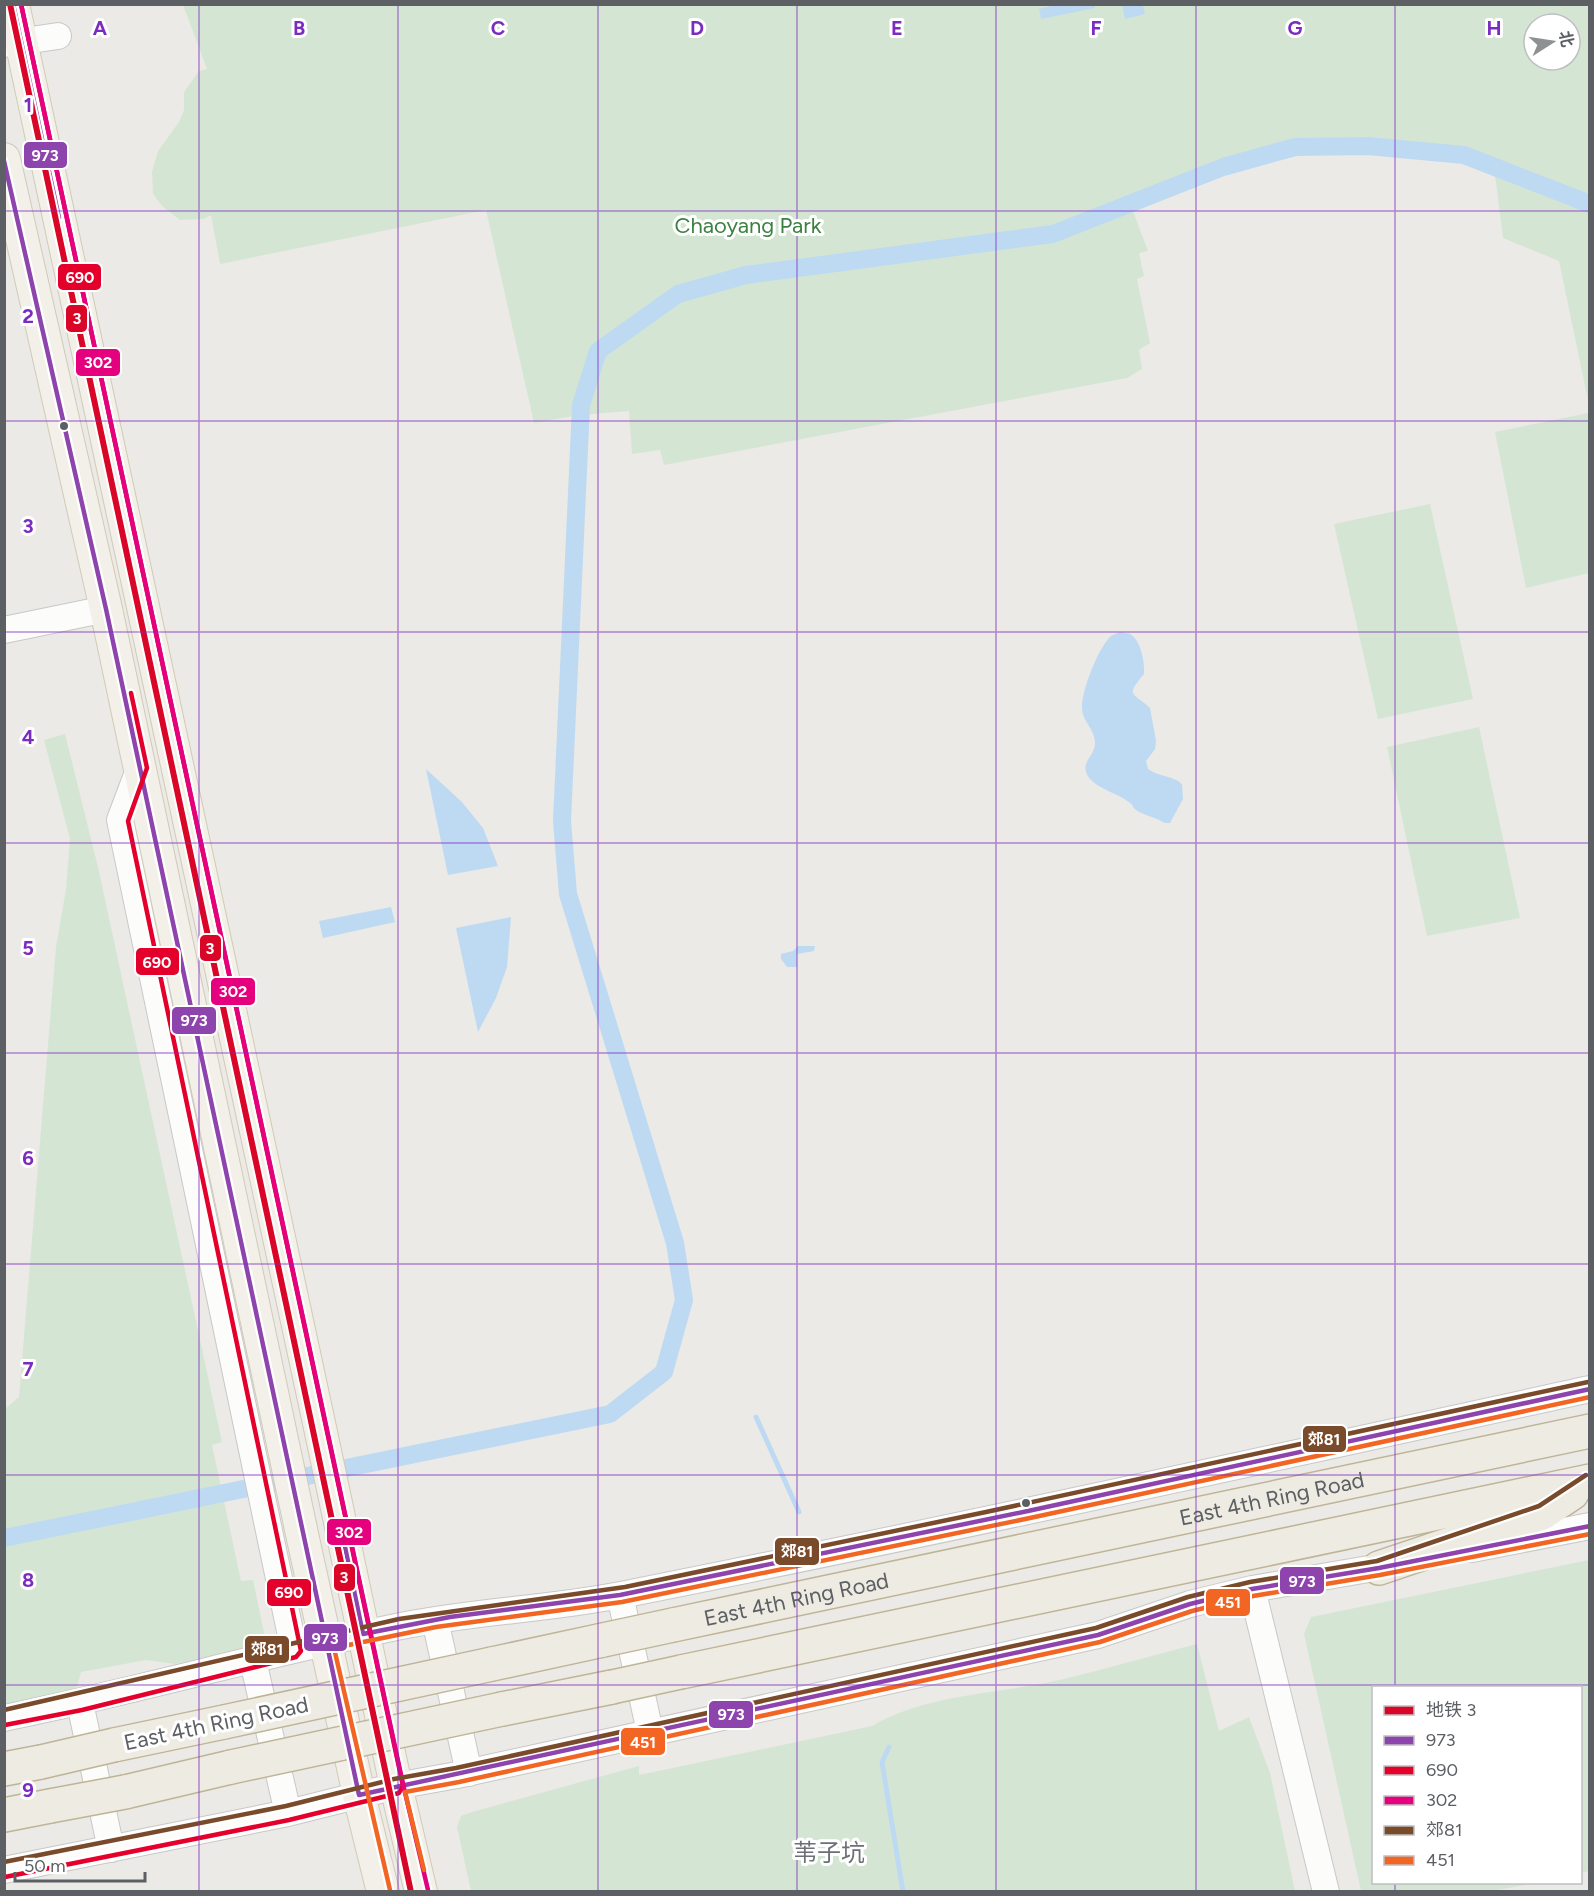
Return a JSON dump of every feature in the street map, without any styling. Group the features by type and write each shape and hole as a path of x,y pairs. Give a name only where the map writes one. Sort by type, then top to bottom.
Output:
{"highway":[{"name":"East 4th Ring Road","path":"4,1769 1590,1431"},
{"name":"East 4th Ring Road","path":"4,1815 125,1792 502,1709 1590,1481"},
{"path":"1379,1568 1542,1514 1590,1481"}],"main road":[{"path":"13,4 12,43 421,1892"},
{"path":"4,159 106,609 302,1534 359,1795 383,1892"}],"street":[{"path":"12,43 58,36"},
{"path":"4,630 106,609"},
{"path":"140,767 120,820 294,1650"},
{"path":"4,1718 363,1634 435,1620 620,1595 1018,1514 1590,1389"},
{"path":"4,1870 288,1813 396,1786 469,1773 1098,1635 1190,1604 1252,1589 1379,1568 1590,1526"},
{"path":"1252,1589 1326,1892"},
{"path":"620,1595 650,1732"},
{"path":"435,1620 469,1773"},
{"path":"252,1661 288,1813"},
{"path":"80,1702 111,1849"}],"green space":[{"name":"Chaoyang Park","path":"183,5 1589,5 1589,405 1559,261 1503,238 1494,167 1464,155 1368,146 1295,147 1223,167 1130,203 1148,251 1139,253 1144,276 1137,279 1150,343 1139,350 1142,369 1127,378 664,465 660,450 632,454 629,411 580,415 534,423 486,210 220,264 211,215 203,219 180,220 162,206 153,194 152,172 158,151 179,122 184,110 184,92 199,71 207,69"},
{"path":"1588,413 1589,573 1526,588 1495,432"},
{"path":"1430,504 1473,699 1378,719 1334,524"},
{"path":"1479,727 1520,918 1427,936 1387,747"},
{"path":"65,734 98,867 222,1442 212,1445 241,1581 253,1580 265,1637 261,1645 175,1664 146,1660 81,1672 77,1687 61,1695 5,1705 5,1409 19,1397 56,947 66,889 70,839 44,740"},
{"path":"1589,1560 1589,1871 1582,1873 1582,1686 1372,1686 1372,1884 1530,1884 1492,1891 1361,1891 1304,1634 1311,1617"},
{"path":"1197,1644 1219,1731 1249,1717 1270,1773 1295,1891 471,1891 457,1827 461,1816 472,1812 639,1766 639,1775 872,1726 891,1716 933,1703 1041,1684"}],"water":[{"path":"1059,4 1094,5 1095,8 1041,19 1039,9"},
{"path":"1122,5 1143,5 1145,14 1125,19"},
{"path":"1120,632 1134,637 1140,646 1143,658 1144,674 1133,691 1136,697 1150,708 1156,741 1155,749 1146,761 1148,769 1182,784 1183,799 1170,823 1139,812 1125,800 1094,783 1085,768 1095,742 1083,713 1084,691 1101,649 1111,636"},
{"path":"426,769 462,802 483,828 498,866 448,875"},
{"path":"391,907 395,922 323,938 319,921"},
{"path":"511,917 507,967 496,998 478,1032 456,928"},
{"path":"798,946 815,946 814,951 797,954 797,967 787,967 781,959 781,954 793,951"}],"waterway":[{"path":"4,1538 610,1414 664,1372 684,1300 675,1243 568,894 562,821 581,405 598,351 678,294 746,275 1053,234 1223,167 1295,147 1368,146 1464,155 1590,204"},
{"path":"756,1417 799,1512"},
{"path":"889,1747 882,1762 903,1892"}],"metro line":[{"name":"3","path":"10,4 411,1892"}],"transit line":[{"name":"973","path":"13,4 59,218"},
{"name":"690","path":"5,1877 289,1820 399,1793 403,1786 21,4"},
{"name":"302","path":"21,4 403,1784 428,1890"},
{"name":"973","path":"4,161 106,609 359,1795 1098,1635 1190,1604 1252,1589 1379,1568 1590,1526"},
{"name":"690","path":"5,1725 82,1710 296,1657 301,1651 128,821 147,768 131,693"},
{"name":"郊81","path":"4,1710 399,1619 625,1587 986,1512 1588,1382"},
{"name":"973","path":"345,1547 363,1634 450,1617 620,1595 1028,1511 1590,1389"},
{"name":"451","path":"390,1890 334,1648 436,1627 622,1602 1030,1518 1590,1397"},
{"name":"郊81","path":"4,1862 286,1806 394,1779 456,1768 1096,1628 1188,1597 1250,1582 1377,1561 1539,1506 1586,1475"},
{"name":"451","path":"424,1870 405,1792 1100,1642 1192,1611 1253,1596 1380,1575 1590,1534"}],"district":[{"name":"苇子坑","path":"829,1853"}]}
